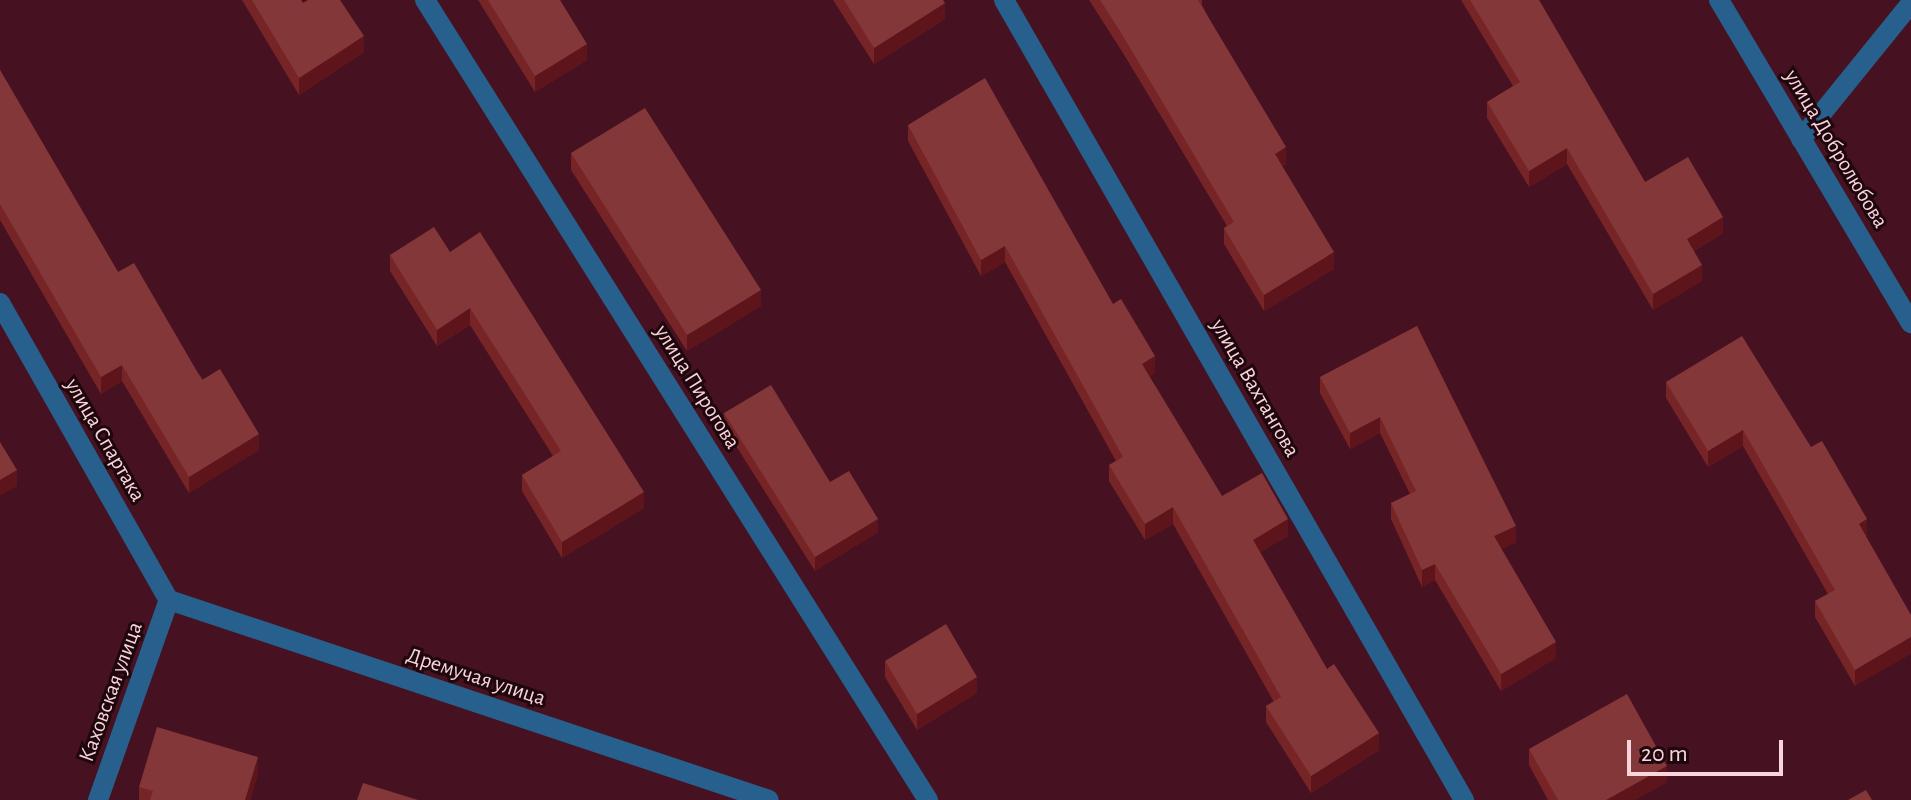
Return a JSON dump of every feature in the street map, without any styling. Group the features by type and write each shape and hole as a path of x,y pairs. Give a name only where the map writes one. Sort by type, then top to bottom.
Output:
{"street":[{"name":"улица Пирогова","path":"425,0 928,800"},
{"name":"улица Вахтангова","path":"1004,0 1464,800"},
{"name":"улица Добролюбова","path":"1719,0 1911,323"},
{"path":"1801,139 1911,3"},
{"name":"улица Спартака","path":"0,303 169,600"},
{"name":"Каховская улица","path":"98,800 169,600"},
{"name":"Дремучая улица","path":"169,600 769,800"}],"building":[{"path":"252,0 301,0 303,3 308,0 340,0 364,36 299,78"},
{"path":"488,0 560,0 587,44 535,76"},
{"path":"844,0 943,0 945,3 874,48"},
{"path":"1100,0 1198,0 1286,147 1275,154 1334,252 1264,295 1224,228 1234,222"},
{"path":"1470,0 1539,0 1645,182 1688,157 1723,217 1687,239 1702,265 1653,294 1567,148 1529,171 1487,102 1520,82"},
{"path":"0,70 118,272 134,263 202,380 220,369 259,434 189,477 122,365 101,377 0,204"},
{"path":"985,78 1113,304 1121,299 1155,356 1142,364 1222,496 1262,473 1288,519 1253,540 1327,669 1334,664 1379,733 1311,776 1266,706 1281,697 1173,507 1145,524 1109,465 1123,457 1005,246 981,260 908,125"},
{"path":"645,108 761,290 687,335 571,153"},
{"path":"434,227 450,252 480,232 644,492 562,542 522,475 561,451 470,308 437,330 390,255"},
{"path":"1417,326 1516,526 1494,536 1556,642 1501,674 1435,564 1422,570 1391,503 1416,491 1380,417 1350,433 1320,377"},
{"path":"1742,336 1811,447 1822,441 1867,519 1859,524 1911,615 1911,637 1855,670 1815,601 1835,590 1743,430 1708,451 1666,382"},
{"path":"771,385 830,482 849,471 878,519 815,557 724,413"},
{"path":"0,442 17,470 0,480"},
{"path":"946,624 977,677 917,714 885,661"},
{"path":"1627,694 1667,766 1606,800 1558,800 1529,749"},
{"path":"157,727 258,757 245,800 150,800 153,791 139,787"},
{"path":"363,783 418,800 357,800"},
{"path":"1866,790 1872,800 1848,800"}]}
